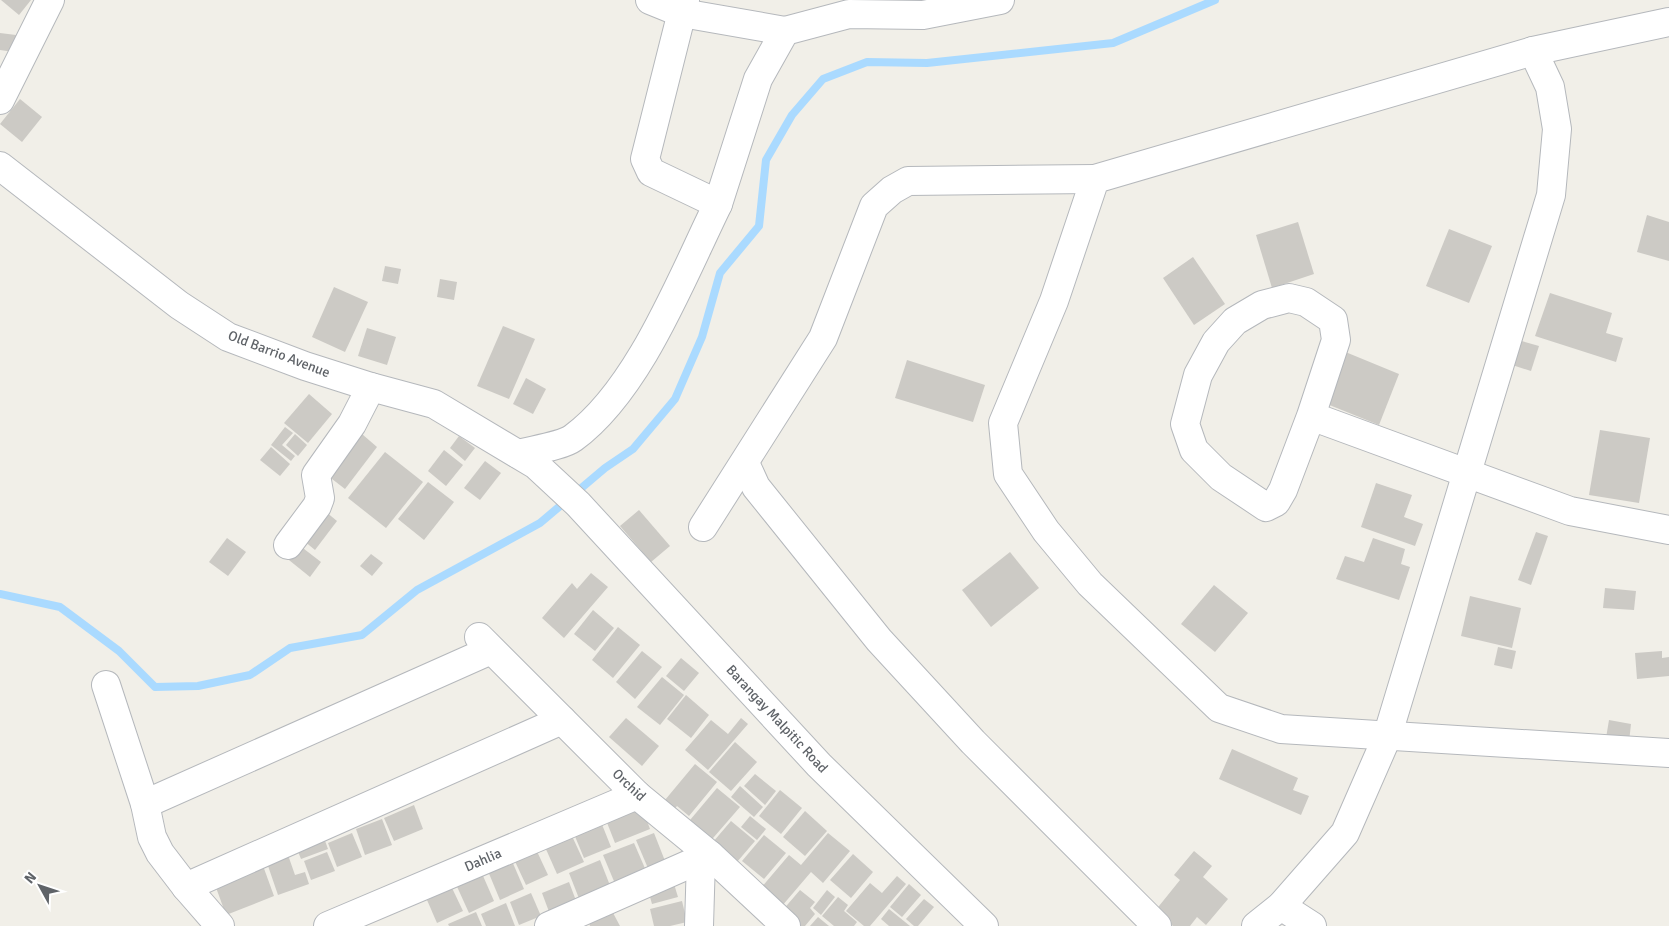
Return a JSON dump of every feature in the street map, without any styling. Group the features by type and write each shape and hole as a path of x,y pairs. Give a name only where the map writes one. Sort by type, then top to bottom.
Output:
{"street":[{"path":"0,100 50,0"},
{"path":"650,0 684,6 785,31 849,14 923,15 1000,0"},
{"path":"684,6 645,159 651,172 718,204"},
{"path":"703,527 823,338 874,206 892,190 908,181 1095,179 1533,51 1669,22"},
{"path":"527,459 571,440 596,417 621,389 647,348 718,204 758,79 785,31"},
{"path":"1256,926 1281,906 1344,833 1387,737 1468,475 1551,195 1557,129 1550,87 1533,51"},
{"name":"Old Barrio Avenue","path":"0,166 179,305 228,337 371,387 434,404 527,459 578,504"},
{"path":"1095,179 1078,235 1054,301 1003,423 1008,474 1046,531 1090,584 1219,708 1281,729 1669,753"},
{"path":"1289,298 1306,302 1333,320 1336,340 1311,416 1283,490 1276,502 1266,507 1221,477 1194,450 1185,424 1198,375 1216,342 1235,321 1262,304 1289,298"},
{"path":"288,545 317,506 320,498 316,475 352,424 371,387"},
{"path":"1311,416 1570,511 1669,530"},
{"path":"745,463 756,487 879,640 973,742 1157,926"},
{"name":"Barangay Malpitic Road","path":"578,504 819,765 984,926"},
{"name":"Orchid","path":"145,804 485,644 637,795 786,926"},
{"path":"106,685 145,804 152,838 160,853 186,887 220,926"},
{"path":"186,887 562,720"},
{"name":"Dahlia","path":"328,926 637,795"},
{"path":"549,926 706,857 699,926"},
{"path":"1281,906 1312,926"}],"building":[{"path":"1,0 31,0 19,15"},
{"path":"0,33 16,35 14,52 0,50"},
{"path":"20,99 42,117 22,142 0,124"},
{"path":"1647,215 1669,222 1669,261 1637,252"},
{"path":"1298,222 1314,274 1272,288 1256,235"},
{"path":"1449,229 1492,246 1469,303 1426,286"},
{"path":"1193,257 1225,304 1194,325 1163,278"},
{"path":"385,266 401,269 398,284 382,281"},
{"path":"440,279 457,282 454,300 437,297"},
{"path":"334,287 368,302 345,352 312,337"},
{"path":"1550,293 1612,313 1606,333 1623,338 1616,362 1535,336"},
{"path":"503,326 535,339 509,399 477,386"},
{"path":"367,328 396,337 387,365 358,356"},
{"path":"1515,339 1539,346 1531,371 1506,363"},
{"path":"1343,351 1399,374 1379,425 1322,402"},
{"path":"907,360 985,385 973,422 895,398"},
{"path":"526,378 546,389 533,414 513,404"},
{"path":"309,394 332,414 308,443 284,423"},
{"path":"285,427 293,433 282,445 295,456 291,461 271,445"},
{"path":"355,428 377,447 345,489 323,472"},
{"path":"1600,430 1650,438 1639,503 1589,495"},
{"path":"295,434 307,445 298,456 286,445"},
{"path":"459,436 475,448 465,461 450,448"},
{"path":"271,447 290,464 280,476 260,460"},
{"path":"444,450 463,465 446,486 428,471"},
{"path":"385,452 423,482 386,528 348,498"},
{"path":"485,461 501,473 480,500 464,488"},
{"path":"428,482 454,502 424,540 398,519"},
{"path":"1376,483 1412,495 1404,517 1423,524 1415,546 1361,527"},
{"path":"320,507 337,521 315,550 298,536"},
{"path":"639,510 670,546 651,562 620,526"},
{"path":"1536,532 1548,536 1531,585 1518,580"},
{"path":"227,538 246,552 228,576 209,562"},
{"path":"1373,538 1405,549 1401,564 1410,567 1399,600 1336,579 1345,556 1364,562"},
{"path":"295,542 321,562 310,577 284,556"},
{"path":"1010,552 1039,588 991,627 962,590"},
{"path":"371,554 383,563 372,576 360,566"},
{"path":"591,573 608,587 564,638 542,618 572,583 577,589"},
{"path":"1214,585 1248,613 1215,652 1181,624"},
{"path":"1605,588 1636,591 1634,610 1603,608"},
{"path":"1470,596 1521,608 1512,648 1461,636"},
{"path":"593,610 614,628 595,651 574,634"},
{"path":"618,627 640,645 613,678 592,660"},
{"path":"1498,647 1516,651 1512,669 1494,665"},
{"path":"642,651 662,667 635,699 616,682"},
{"path":"1662,651 1662,658 1669,657 1669,676 1637,679 1635,653"},
{"path":"681,658 699,673 684,691 666,676"},
{"path":"662,677 684,695 660,725 637,707"},
{"path":"686,695 709,715 691,738 667,719"},
{"path":"626,718 659,746 642,766 609,737"},
{"path":"741,718 748,724 708,770 685,750 711,720 728,734"},
{"path":"1609,720 1631,724 1629,742 1606,738"},
{"path":"735,742 757,762 731,791 709,772"},
{"path":"1232,749 1298,778 1293,790 1309,796 1301,815 1219,779"},
{"path":"695,764 717,782 689,816 677,806 670,814 660,806"},
{"path":"755,774 776,791 765,805 744,786"},
{"path":"740,786 763,807 754,817 731,797"},
{"path":"717,788 740,807 707,845 685,826"},
{"path":"780,790 802,808 781,834 759,816"},
{"path":"639,800 650,829 615,843 604,815"},
{"path":"414,805 423,829 394,841 384,818"},
{"path":"805,811 827,831 805,856 783,837"},
{"path":"750,816 766,829 757,840 741,827"},
{"path":"382,819 392,845 365,855 356,829"},
{"path":"731,821 755,841 731,869 707,849"},
{"path":"601,822 611,847 584,858 574,834"},
{"path":"352,833 362,857 337,867 328,843"},
{"path":"654,833 667,866 650,873 636,840"},
{"path":"828,833 850,851 823,883 811,872 776,913 755,895 789,855 801,865"},
{"path":"764,835 786,853 764,879 742,861"},
{"path":"572,836 584,862 557,874 545,847"},
{"path":"324,838 328,849 301,859 297,849"},
{"path":"634,843 647,873 616,886 603,855"},
{"path":"534,845 548,875 526,885 512,855"},
{"path":"1194,851 1212,866 1203,877 1228,899 1206,925 1197,917 1190,926 1173,926 1155,911 1180,880 1174,875"},
{"path":"327,852 335,871 311,880 304,861"},
{"path":"509,854 524,889 500,900 485,864"},
{"path":"853,854 873,872 851,898 830,880"},
{"path":"288,855 295,875 305,872 309,884 278,895 267,863"},
{"path":"600,860 611,888 580,901 569,873"},
{"path":"262,863 274,896 226,915 214,882"},
{"path":"480,869 494,901 469,913 454,880"},
{"path":"897,876 906,884 870,926 864,926 846,911 870,883 882,893"},
{"path":"569,882 578,906 551,917 542,893"},
{"path":"674,884 678,897 652,904 648,890"},
{"path":"909,884 921,895 902,917 890,907"},
{"path":"452,888 463,911 437,923 427,900"},
{"path":"800,890 815,902 810,908 815,914 805,926 800,926 782,911"},
{"path":"827,890 835,897 821,915 813,908"},
{"path":"531,893 541,916 519,925 510,902"},
{"path":"838,897 848,905 844,911 857,922 854,926 834,926 822,916"},
{"path":"924,899 934,907 918,926 914,926 906,919"},
{"path":"682,901 687,922 670,926 654,926 650,909"},
{"path":"506,903 515,926 486,926 481,914"},
{"path":"889,909 910,926 889,926 881,919"},
{"path":"612,911 620,926 590,926 589,923"},
{"path":"476,912 482,926 449,926 448,924"},
{"path":"818,917 829,926 810,926"}],"waterway":[{"path":"0,594 60,607 119,651 155,687 198,686 250,675 290,648 362,635 417,590 540,523 605,468 633,449 675,399 702,337 720,273 759,226 766,160 792,115 823,79 867,62 927,63 1113,43 1215,0"}]}
